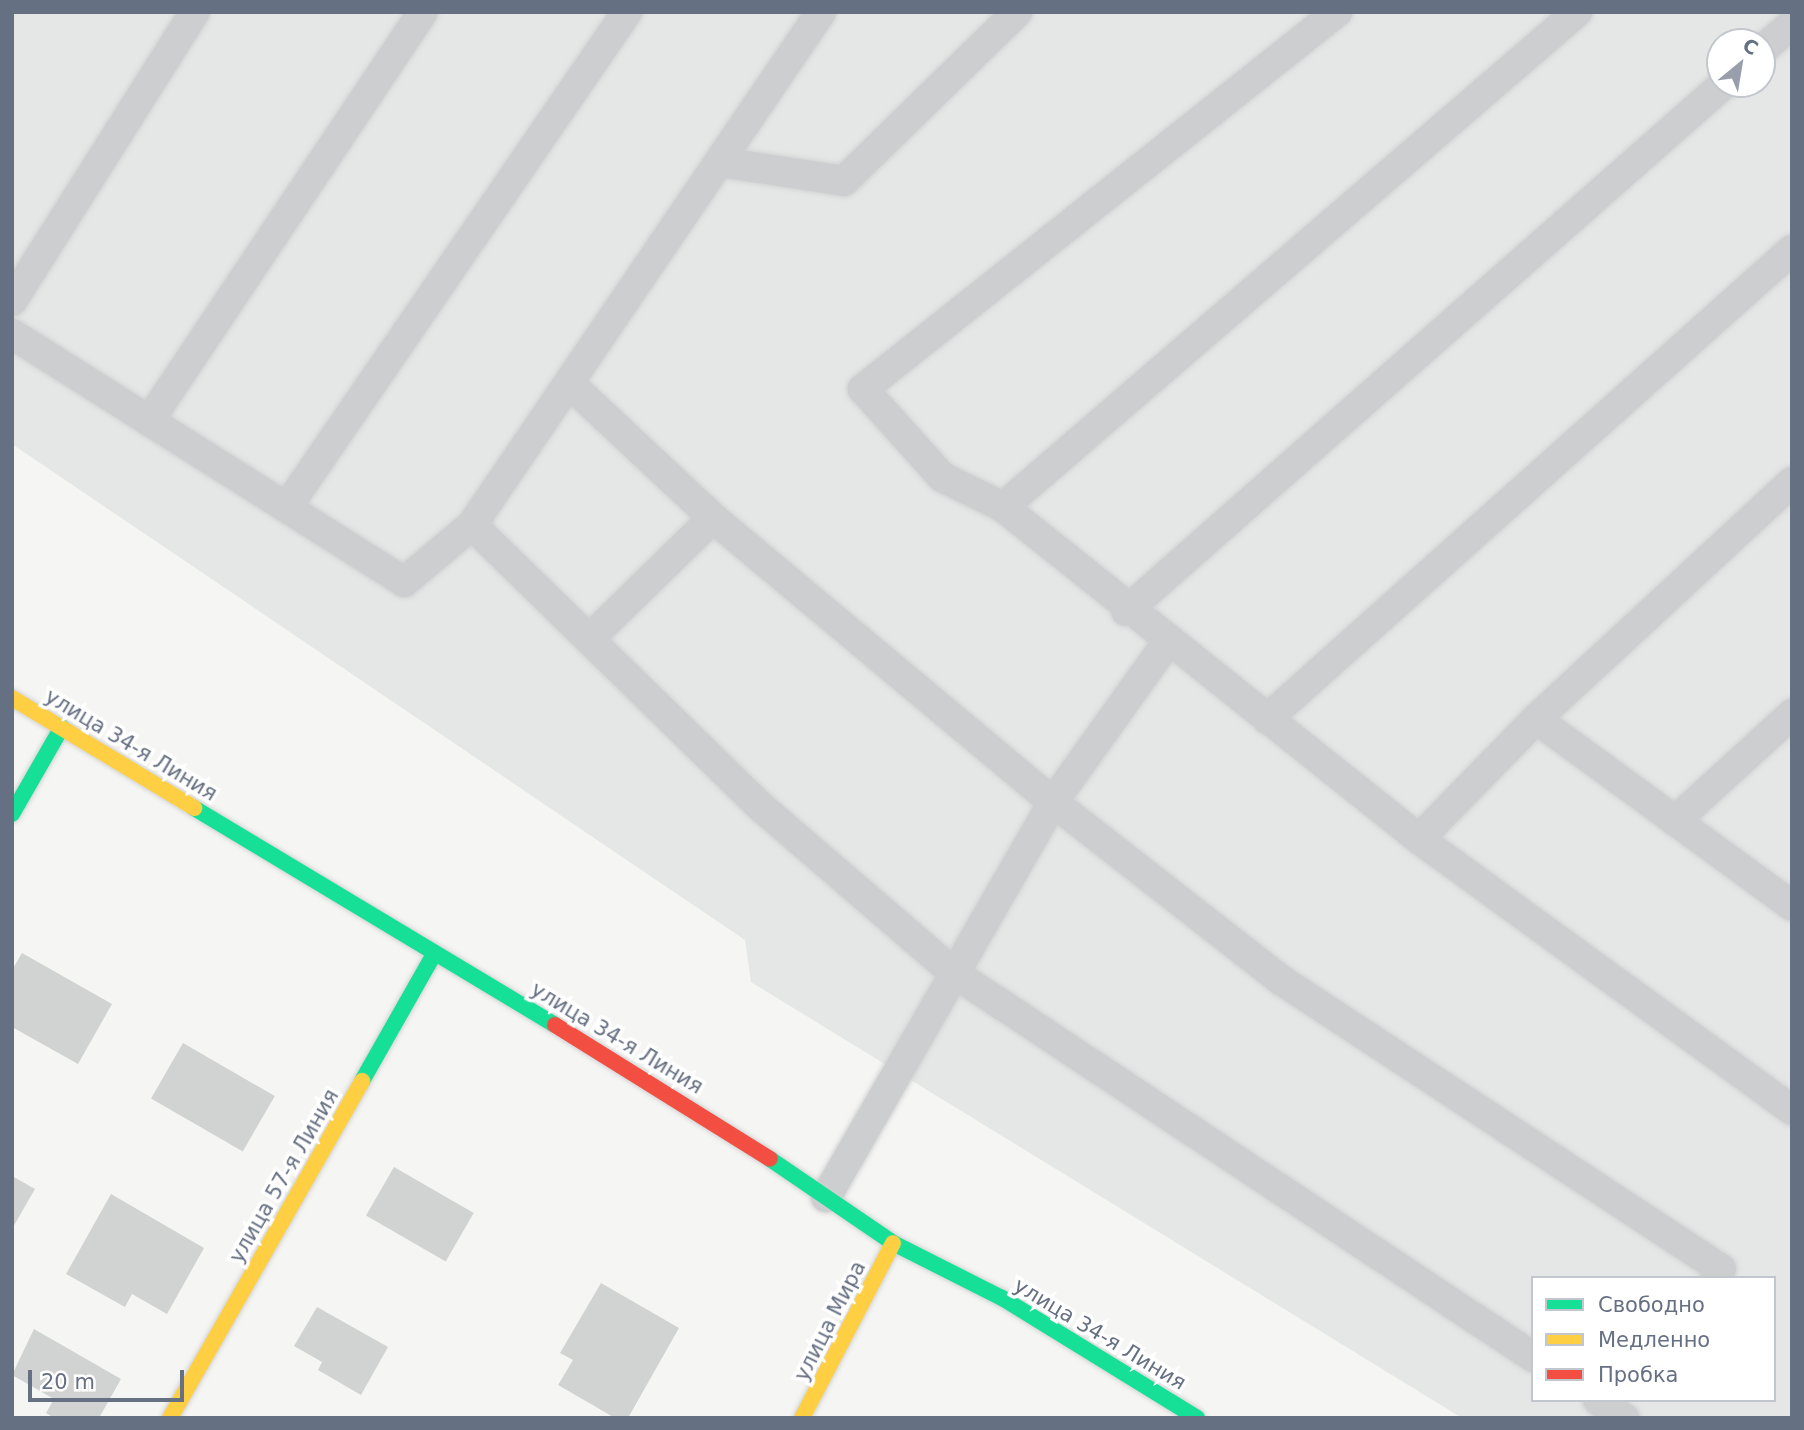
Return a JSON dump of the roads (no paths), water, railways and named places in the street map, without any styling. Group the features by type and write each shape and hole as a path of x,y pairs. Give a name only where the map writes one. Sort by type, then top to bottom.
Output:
{"main road":[{"name":"улица 34-я Линия","path":"12,698 718,1123 893,1243 1002,1298 1197,1418"},
{"path":"12,814 62,727"},
{"name":"улица 57-я Линия","path":"170,1418 434,954"},
{"name":"улица Мира","path":"803,1418 893,1243"}],"lane":[{"path":"12,301 195,12"},
{"path":"149,421 423,12"},
{"path":"287,507 627,12"},
{"path":"12,334 404,582 472,525 821,12"},
{"path":"720,162 844,181 1017,12"},
{"path":"1337,12 863,389 942,477 1003,507 1126,611 1419,839 1792,1110"},
{"path":"1003,507 1577,12"},
{"path":"1776,38 1792,24"},
{"path":"1126,611 1708,98"},
{"path":"1267,719 1792,250"},
{"path":"570,384 712,518 1053,803 1282,980 1721,1269 1716,1276"},
{"path":"1419,839 1536,719 1792,482"},
{"path":"589,639 712,518"},
{"path":"472,525 761,807 954,973 1531,1356"},
{"path":"826,1197 1053,803 1167,643"},
{"path":"1675,821 1792,714"},
{"path":"1536,719 1792,906"},
{"path":"1601,1402 1625,1418 1636,1402"}]}
